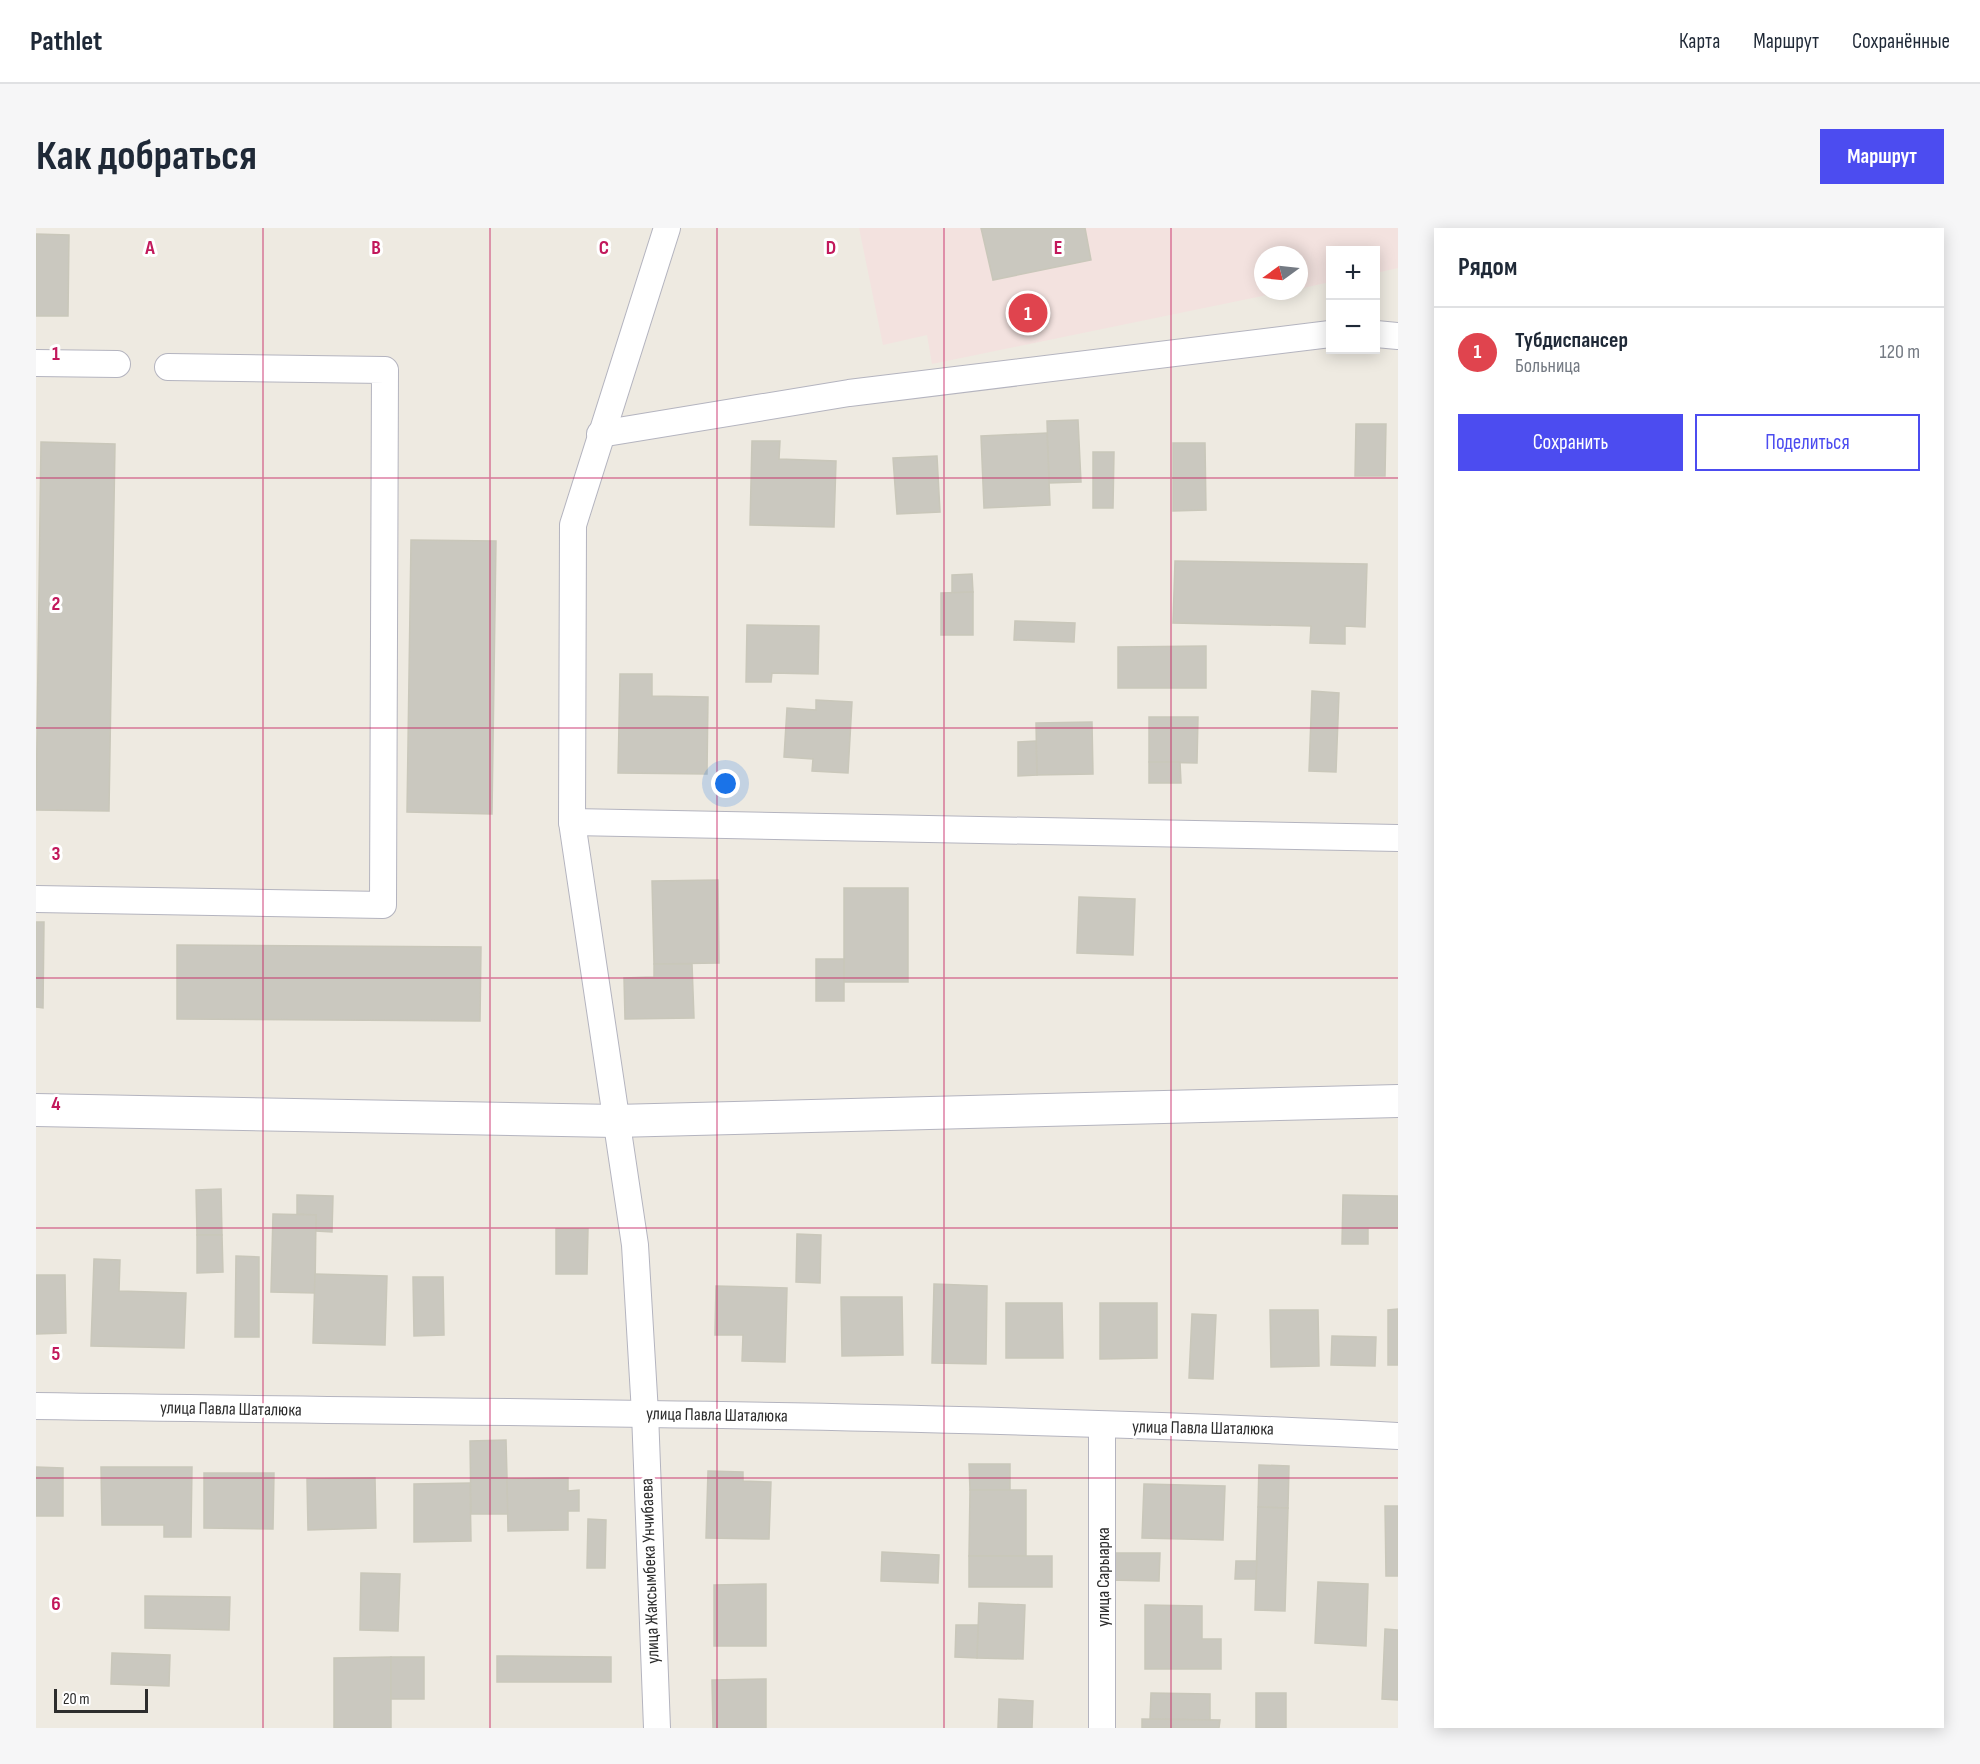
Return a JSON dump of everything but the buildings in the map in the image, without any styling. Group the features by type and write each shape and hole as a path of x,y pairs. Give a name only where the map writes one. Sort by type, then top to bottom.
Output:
{"street":[{"name":"улица Жаксымбека Унчибаева","path":"657,1728 645,1413 635,1245 572,822 573,525 667,228"},
{"path":"600,434 849,393 1326,334"},
{"path":"1380,334 1398,336"},
{"path":"36,363 117,364"},
{"path":"36,899 383,905 386,370 168,367"},
{"path":"572,822 1398,838"},
{"path":"36,1110 615,1121 1398,1101"},
{"name":"улица Павла Шаталюка","path":"36,1406 488,1413 645,1413 1246,1428 1398,1436"},
{"name":"улица Сарыарка","path":"1102,1426 1102,1728"}],"shaded area":[{"path":"859,228 1398,228 1398,268 1380,272 1380,246 1326,246 1326,283 1308,287 1308,246 1254,246 1254,298 932,364 927,335 883,345"}],"place":[{"name":"Тубдиспансер","path":"1028,313"}]}
